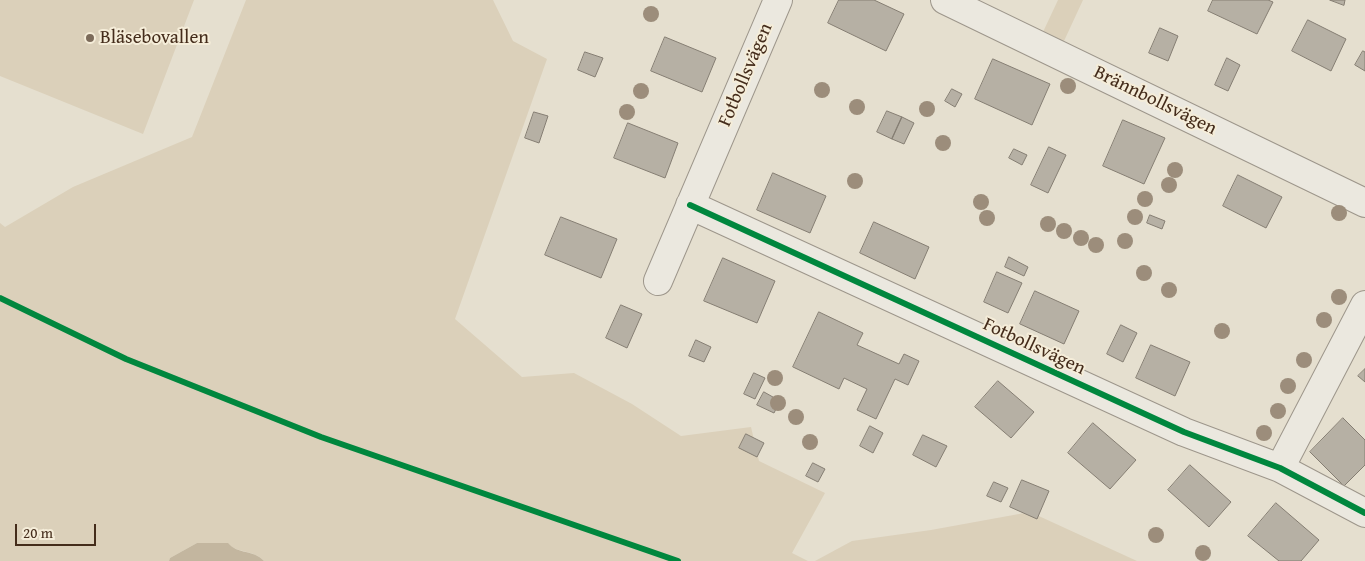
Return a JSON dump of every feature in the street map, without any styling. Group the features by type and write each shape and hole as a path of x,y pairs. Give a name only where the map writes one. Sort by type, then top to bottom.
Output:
{"street":[{"name":"Fotbollsvägen","path":"658,281 778,0"},
{"name":"Brännbollsvägen","path":"945,0 1365,203"},
{"name":"Fotbollsvägen","path":"690,205 1184,432 1280,468 1365,513"},
{"path":"1280,468 1365,305"}],"shaded area":[{"name":"Bläsebovallen","path":"0,0 194,0 143,134 0,76"},
{"path":"246,0 493,0 513,41 547,59 455,319 522,377 574,373 632,404 681,436 751,427 759,461 825,493 792,553 808,561 264,561 260,557 236,549 227,543 197,543 170,558 169,561 0,561 0,223 5,227 73,187 192,137"},
{"path":"1058,0 1083,0 1064,41 1043,32"},
{"path":"1030,512 1137,561 815,561 852,541 931,530"},
{"path":"197,543 228,543 236,549 260,557 264,561 169,561 170,558"}],"building":[{"path":"839,0 874,0 904,14 886,51 828,23"},
{"path":"1213,0 1268,0 1273,2 1257,34 1208,11"},
{"path":"1330,0 1345,0 1344,5"},
{"path":"1308,20 1346,39 1331,71 1292,51"},
{"path":"1160,28 1178,36 1168,61 1149,53"},
{"path":"665,37 716,58 702,92 651,71"},
{"path":"1363,51 1365,52 1365,71 1355,65"},
{"path":"585,52 603,58 595,77 578,70"},
{"path":"1227,58 1240,65 1228,91 1215,85"},
{"path":"993,59 1050,84 1032,125 975,99"},
{"path":"952,89 962,94 955,107 945,101"},
{"path":"887,111 902,117 892,139 877,132"},
{"path":"534,112 548,116 539,143 525,138"},
{"path":"902,117 914,123 904,144 892,139"},
{"path":"1123,120 1165,138 1144,184 1103,166"},
{"path":"628,123 678,143 665,178 614,158"},
{"path":"1049,147 1066,155 1048,193 1031,185"},
{"path":"1014,149 1027,155 1022,165 1009,158"},
{"path":"773,173 826,196 810,233 757,210"},
{"path":"1238,175 1282,197 1266,228 1223,206"},
{"path":"1150,215 1165,221 1162,229 1147,223"},
{"path":"561,217 617,239 601,278 545,255"},
{"path":"874,222 929,247 915,279 860,253"},
{"path":"1009,257 1028,267 1024,276 1005,267"},
{"path":"723,258 775,281 757,323 704,301"},
{"path":"997,272 1022,283 1008,313 984,302"},
{"path":"1035,291 1079,311 1064,344 1020,324"},
{"path":"621,305 642,314 627,348 606,338"},
{"path":"819,312 863,333 857,345 899,364 904,354 919,361 908,385 895,379 876,419 857,410 867,389 844,378 839,389 793,367"},
{"path":"1121,325 1137,333 1123,362 1107,354"},
{"path":"696,340 711,347 704,362 689,356"},
{"path":"1151,345 1190,362 1175,396 1136,378"},
{"path":"1365,369 1365,382 1358,376"},
{"path":"754,373 765,378 755,399 744,394"},
{"path":"998,381 1034,412 1011,438 975,407"},
{"path":"764,392 780,401 774,413 757,405"},
{"path":"1343,418 1365,440 1365,465 1344,486 1310,452"},
{"path":"1093,423 1136,460 1110,489 1068,453"},
{"path":"870,426 883,433 873,453 860,446"},
{"path":"746,434 764,443 757,457 739,448"},
{"path":"923,435 947,446 936,467 913,455"},
{"path":"813,463 825,469 818,482 806,476"},
{"path":"1190,465 1231,502 1209,527 1168,490"},
{"path":"1022,480 1049,491 1037,519 1010,507"},
{"path":"994,482 1008,488 1001,502 987,496"},
{"path":"1276,503 1319,540 1301,561 1279,561 1248,536"}],"cycle path":[{"path":"690,205 1184,432 1280,468 1365,513"},
{"path":"0,298 126,359 321,437 678,561"}],"place":[{"name":"Bläsebovallen","path":"90,38"}]}
